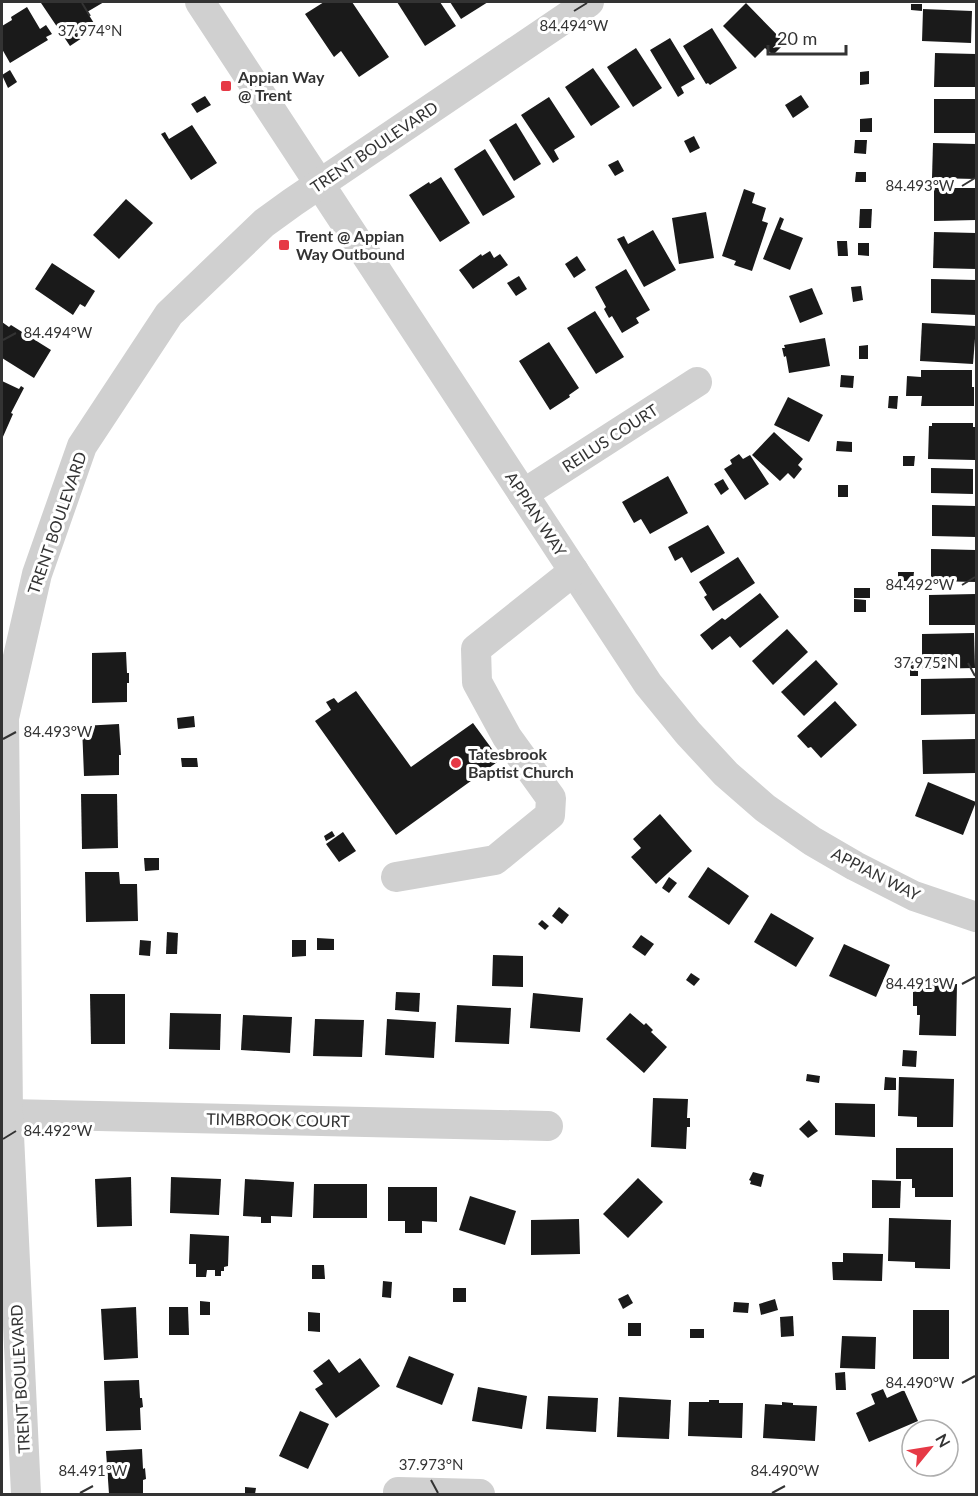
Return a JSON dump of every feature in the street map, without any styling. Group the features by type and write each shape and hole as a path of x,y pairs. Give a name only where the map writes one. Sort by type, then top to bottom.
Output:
{"street":[{"name":"APPIAN WAY","path":"200,2 648,684 681,725 726,774 765,808 812,841 914,896 976,917"},
{"name":"TRENT BOULEVARD","path":"26,1494 8,1114 4,717 36,573 82,446 169,314 264,223 589,2"},
{"name":"REILUS COURT","path":"523,494 697,382"},
{"path":"396,877 495,860 550,815 551,798 507,737 477,682 476,649 574,571"},
{"name":"TIMBROOK COURT","path":"8,1114 548,1126"},
{"path":"398,1492 480,1494"}],"building":[{"path":"104,2 87,12 97,28 70,46 41,3"},
{"path":"324,2 352,2 389,57 359,77 341,51 334,57 305,14"},
{"path":"397,2 440,2 456,26 425,46"},
{"path":"450,2 488,2 461,19"},
{"path":"746,3 785,43 773,55 765,48 755,58 723,26"},
{"path":"911,4 922,4 922,11 911,10"},
{"path":"27,7 40,29 46,25 52,34 46,37 48,40 10,63 2,49 2,26"},
{"path":"923,9 972,11 971,43 922,41"},
{"path":"712,28 737,68 710,85 706,84 683,46"},
{"path":"670,38 695,79 681,87 684,93 678,97 650,50"},
{"path":"636,48 662,88 633,107 607,67"},
{"path":"935,53 976,54 976,87 934,87"},
{"path":"593,68 620,107 591,126 565,87"},
{"path":"10,70 17,82 8,88 2,75"},
{"path":"869,71 869,84 860,85 860,72"},
{"path":"801,95 809,107 793,118 785,105"},
{"path":"205,96 211,105 197,113 191,104"},
{"path":"549,97 575,137 554,150 559,159 553,163 521,115"},
{"path":"934,99 976,99 976,133 934,133"},
{"path":"872,118 872,132 860,132 860,119"},
{"path":"516,123 541,164 514,181 489,140"},
{"path":"192,125 217,163 191,180 161,134 165,132 169,139"},
{"path":"694,136 700,148 690,153 684,141"},
{"path":"855,140 867,140 866,154 854,153"},
{"path":"933,143 976,144 976,179 932,178"},
{"path":"485,149 515,197 483,216 454,169"},
{"path":"618,160 624,171 615,176 608,165"},
{"path":"856,172 866,172 866,182 855,182"},
{"path":"441,177 470,223 440,242 409,195"},
{"path":"934,188 976,188 976,220 934,221"},
{"path":"744,189 755,193 752,203 766,208 762,221 768,223 752,271 734,265 736,261 722,256"},
{"path":"126,199 153,223 119,259 93,235"},
{"path":"860,209 872,209 871,228 859,228"},
{"path":"706,212 714,258 679,264 672,218"},
{"path":"780,217 784,219 780,229 803,238 790,270 763,259"},
{"path":"653,230 676,270 644,287 617,239 624,236 628,244"},
{"path":"934,232 976,233 976,269 933,268"},
{"path":"837,241 847,241 848,256 838,256"},
{"path":"858,243 869,243 869,256 858,255"},
{"path":"490,251 494,258 500,254 508,265 473,289 459,270 481,254 482,256"},
{"path":"577,256 586,270 574,278 565,264"},
{"path":"52,263 95,291 85,307 80,304 73,315 35,289"},
{"path":"626,269 650,310 636,318 639,323 622,333 612,316 609,318 595,287"},
{"path":"519,276 527,289 516,296 507,283"},
{"path":"931,279 976,280 976,315 931,313"},
{"path":"861,286 863,300 853,302 851,287"},
{"path":"812,288 823,314 800,323 789,296"},
{"path":"595,311 624,357 596,374 567,328"},
{"path":"2,322 9,327 11,325 51,350 34,378 2,358"},
{"path":"922,323 976,326 973,364 920,361"},
{"path":"825,338 830,366 789,373 782,348 785,348 784,345"},
{"path":"549,342 579,388 550,410 519,361"},
{"path":"868,345 868,359 859,359 859,346"},
{"path":"921,370 972,370 974,406 921,406 922,396 906,396 907,376 921,377"},
{"path":"841,375 854,376 853,388 840,387"},
{"path":"2,381 19,389 21,386 24,388 11,413 13,414 2,439"},
{"path":"889,396 898,396 897,409 888,408"},
{"path":"788,397 823,415 809,442 774,425"},
{"path":"932,423 973,423 975,460 928,459 929,426 932,426"},
{"path":"774,432 803,459 798,465 802,469 794,479 788,473 780,481 752,455"},
{"path":"837,441 852,442 852,452 836,451"},
{"path":"739,454 743,459 750,455 769,484 745,500 724,469 732,464 730,460"},
{"path":"903,456 915,456 914,466 903,466"},
{"path":"931,468 973,469 973,494 931,493"},
{"path":"668,476 688,513 650,534 641,519 634,523 622,502"},
{"path":"723,479 729,489 721,495 714,484"},
{"path":"838,485 848,485 848,497 838,497"},
{"path":"932,505 976,506 976,537 932,536"},
{"path":"708,525 725,553 691,573 682,557 675,561 668,547"},
{"path":"931,549 976,550 976,582 931,581"},
{"path":"738,557 755,583 713,611 704,597 707,595 699,582"},
{"path":"898,572 914,572 913,581 898,581"},
{"path":"854,588 870,588 870,598 854,598"},
{"path":"760,593 779,617 740,648 730,636 712,650 700,635 722,618 725,620"},
{"path":"976,594 976,625 929,625 929,595"},
{"path":"854,599 866,600 866,612 854,612"},
{"path":"787,629 808,652 773,685 752,661"},
{"path":"974,633 975,668 922,669 922,634"},
{"path":"126,652 127,673 129,673 127,702 92,703 92,653"},
{"path":"816,660 838,684 804,716 781,692"},
{"path":"910,661 918,661 918,676 910,676"},
{"path":"975,678 975,714 921,715 921,679"},
{"name":"Tatesbrook Baptist Church","path":"356,691 411,767 473,723 500,760 396,835 315,721 331,710 326,702 334,698 338,703"},
{"path":"835,701 857,725 821,758 797,736"},
{"path":"194,716 195,727 178,729 177,718"},
{"path":"119,724 121,755 119,755 119,775 84,776 82,726"},
{"path":"976,739 976,773 923,774 922,740"},
{"path":"181,758 197,758 198,767 182,767"},
{"path":"928,782 976,802 963,835 915,816"},
{"path":"81,794 117,794 118,848 82,849"},
{"path":"660,814 692,851 656,884 631,857 641,848 633,839"},
{"path":"332,831 335,836 326,841 324,836"},
{"path":"343,832 356,851 339,862 326,844"},
{"path":"144,858 159,858 159,870 145,871"},
{"path":"708,867 749,896 729,925 688,897"},
{"path":"85,872 119,872 120,884 137,884 138,921 86,922"},
{"path":"669,877 677,883 669,893 662,888"},
{"path":"559,907 569,915 562,924 552,916"},
{"path":"771,913 814,938 796,967 754,942"},
{"path":"542,920 549,926 545,930 538,924"},
{"path":"167,932 178,933 177,954 166,954"},
{"path":"641,935 654,944 645,956 632,947"},
{"path":"317,938 334,939 334,950 317,950"},
{"path":"140,940 151,941 150,956 139,955"},
{"path":"292,940 306,940 306,956 292,957"},
{"path":"844,944 890,965 876,997 829,976"},
{"path":"493,955 523,956 523,987 492,986"},
{"path":"691,973 700,979 694,986 686,980"},
{"path":"921,984 957,984 956,1036 919,1035 920,1015 917,1015 917,1006 913,1006 913,988 921,988"},
{"path":"396,992 420,993 419,1012 395,1010"},
{"path":"533,993 583,998 580,1032 530,1028"},
{"path":"90,994 125,994 125,1044 91,1044"},
{"path":"457,1005 511,1008 509,1044 455,1042"},
{"path":"170,1013 221,1014 220,1050 169,1049"},
{"path":"630,1013 644,1025 646,1023 653,1030 651,1032 667,1047 644,1073 606,1039"},
{"path":"243,1015 292,1017 290,1053 241,1050"},
{"path":"315,1019 364,1020 362,1057 313,1056"},
{"path":"387,1019 436,1022 434,1058 385,1055"},
{"path":"903,1050 917,1051 916,1067 902,1066"},
{"path":"807,1074 820,1076 819,1083 806,1081"},
{"path":"885,1077 896,1078 896,1090 884,1090"},
{"path":"899,1077 954,1079 953,1127 917,1127 917,1117 898,1116"},
{"path":"653,1098 688,1099 687,1118 690,1118 690,1127 687,1127 686,1149 651,1147"},
{"path":"835,1103 875,1104 875,1137 835,1135"},
{"path":"809,1120 818,1131 808,1138 799,1129"},
{"path":"896,1148 953,1148 953,1197 915,1197 912,1179 896,1179"},
{"path":"753,1172 764,1175 761,1187 750,1184 749,1180"},
{"path":"131,1177 132,1226 97,1227 95,1179"},
{"path":"171,1177 221,1179 219,1215 170,1213"},
{"path":"638,1178 663,1202 628,1238 603,1214"},
{"path":"245,1179 294,1182 292,1217 271,1216 271,1223 261,1223 261,1217 243,1216"},
{"path":"872,1180 901,1181 900,1208 872,1208"},
{"path":"314,1184 367,1184 367,1218 313,1218"},
{"path":"388,1187 437,1187 437,1222 422,1221 422,1233 405,1233 405,1221 388,1221"},
{"path":"470,1196 516,1211 505,1245 459,1230"},
{"path":"889,1218 951,1220 950,1269 915,1268 915,1262 888,1261"},
{"path":"579,1219 580,1254 531,1255 531,1220"},
{"path":"190,1234 229,1236 228,1266 221,1271 221,1276 215,1276 215,1270 207,1270 206,1277 196,1277 196,1264 189,1264"},
{"path":"843,1253 883,1254 882,1281 833,1280 832,1262 843,1262"},
{"path":"312,1265 324,1265 325,1279 312,1279"},
{"path":"383,1281 392,1282 391,1298 382,1297"},
{"path":"453,1288 466,1288 466,1302 453,1302"},
{"path":"628,1294 633,1303 623,1309 618,1299"},
{"path":"775,1299 778,1310 761,1315 759,1304"},
{"path":"200,1301 210,1302 210,1315 200,1315"},
{"path":"734,1302 749,1303 748,1313 733,1312"},
{"path":"136,1307 138,1358 104,1360 101,1309"},
{"path":"169,1307 188,1307 189,1335 169,1335"},
{"path":"913,1310 949,1310 949,1359 913,1359"},
{"path":"308,1312 320,1313 320,1332 308,1331"},
{"path":"793,1316 794,1336 781,1337 780,1317"},
{"path":"628,1323 641,1323 641,1336 628,1336"},
{"path":"690,1329 704,1329 704,1338 690,1338"},
{"path":"842,1336 876,1337 875,1369 840,1368"},
{"path":"409,1356 454,1374 442,1405 396,1387"},
{"path":"360,1358 380,1386 336,1418 315,1389 323,1384 313,1371 329,1359 339,1373"},
{"path":"845,1372 846,1390 836,1390 835,1373"},
{"path":"139,1380 143,1407 140,1408 141,1430 106,1431 104,1381"},
{"path":"478,1387 527,1396 522,1429 472,1421"},
{"path":"883,1389 887,1398 904,1390 917,1418 900,1418 900,1429 869,1442 856,1413 875,1404 871,1394"},
{"path":"548,1396 598,1398 596,1432 546,1429"},
{"path":"619,1397 671,1400 669,1439 617,1437"},
{"path":"709,1400 719,1400 719,1403 743,1403 742,1438 688,1436 689,1402 709,1402"},
{"path":"782,1402 817,1406 815,1441 763,1438 765,1404 782,1405"},
{"path":"300,1411 329,1424 308,1469 279,1456"},
{"path":"142,1449 146,1479 143,1480 143,1494 109,1494 106,1451"},
{"path":"245,1487 256,1488 255,1494 245,1494"}],"place":[{"name":"Appian Way @ Trent","path":"226,86"},
{"name":"Trent @ Appian Way Outbound","path":"284,245"},
{"name":"Tatesbrook Baptist Church","path":"456,763"}]}
